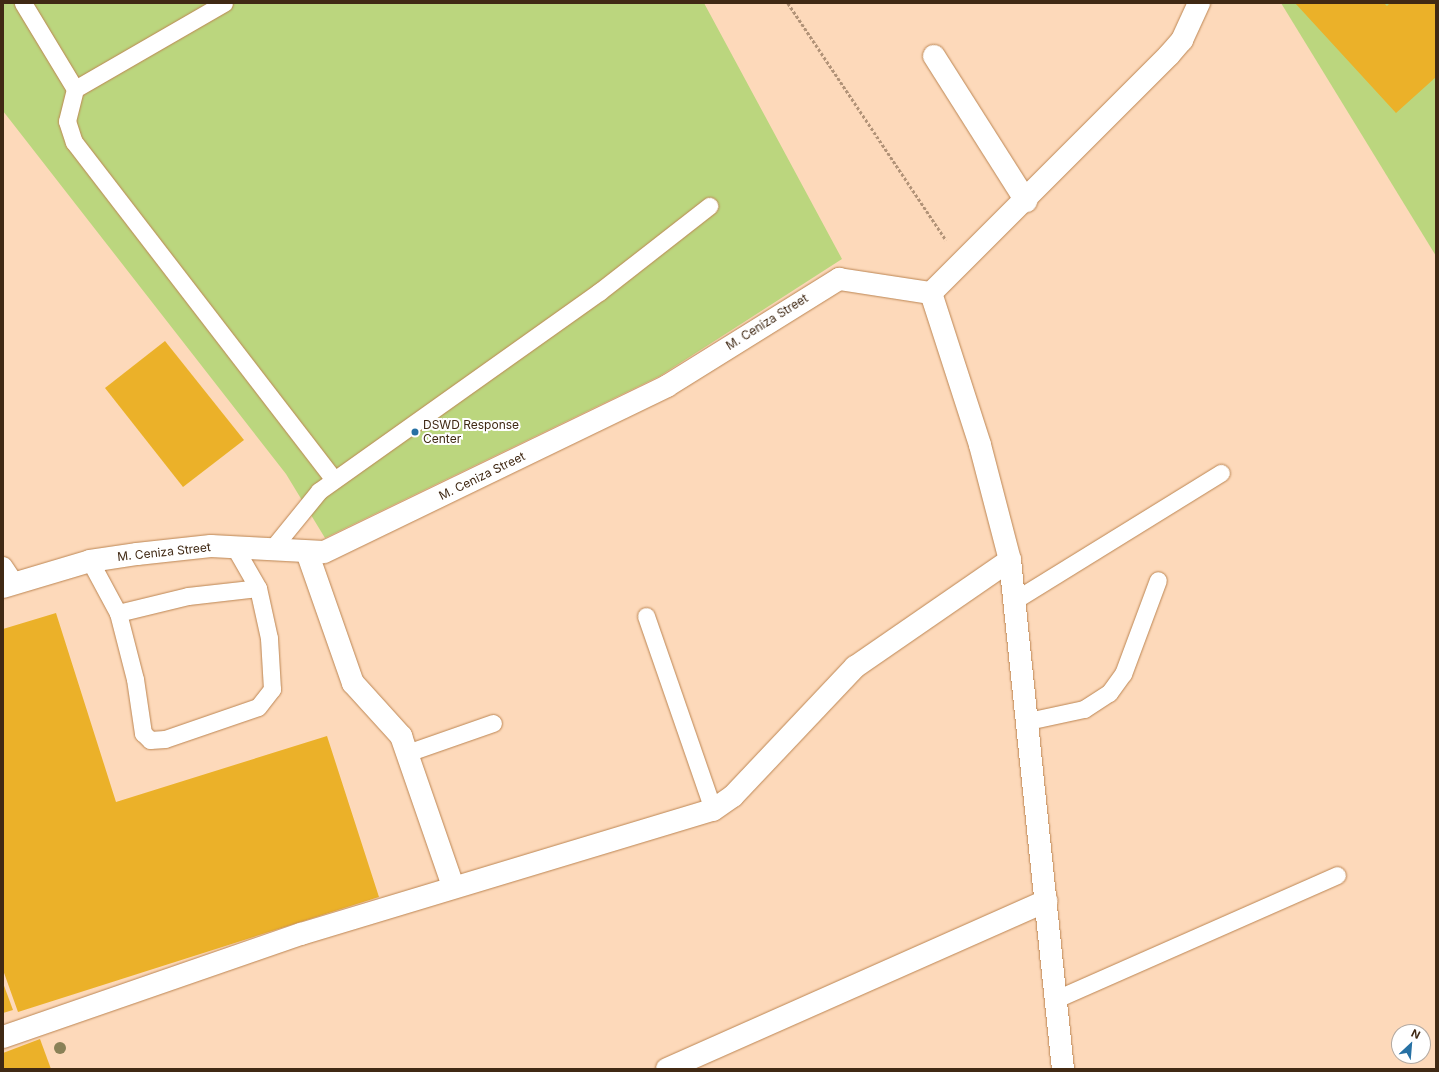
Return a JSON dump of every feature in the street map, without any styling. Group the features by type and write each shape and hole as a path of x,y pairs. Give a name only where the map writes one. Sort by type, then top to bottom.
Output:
{"street":[{"path":"1063,1069 1028,721 1010,560 980,445 931,293 1026,200 1169,55 1182,40 1198,3"},
{"path":"934,56 1026,200"},
{"name":"M. Ceniza Street","path":"9,585 90,561 211,546 324,552 667,386 839,279 931,293"},
{"path":"307,552 354,683 402,736 453,886"},
{"path":"3,1037 301,934 453,886 713,810 732,796 854,667 1010,560"},
{"path":"667,1069 1046,901"}],"lane":[{"path":"23,3 75,89 67,121 74,142 334,480"},
{"path":"75,89 224,3"},
{"path":"271,550 319,490 599,292 709,206"},
{"path":"1015,600 1221,472"},
{"path":"90,561 118,613 135,679 143,733 150,740 165,739 258,707 272,689 269,638 258,588 235,548"},
{"path":"3,565 9,585"},
{"path":"1028,721 1084,709 1110,693 1124,674 1158,580"},
{"path":"118,613 188,596 258,588"},
{"path":"646,616 713,810"},
{"path":"407,753 494,723"},
{"path":"1056,998 1337,875"}],"path":[{"path":"788,3 962,264"}],"green space":[{"path":"3,3 704,3 842,259 660,376 325,538 286,474 3,111"},
{"path":"1281,3 1436,3 1436,256"}],"building":[{"path":"1295,3 1384,3 1387,6 1390,3 1436,3 1436,77 1396,113"},
{"path":"165,341 244,440 183,487 105,388"},
{"path":"56,613 116,802 327,736 379,897 18,1012 3,970 3,629"},
{"path":"3,983 13,1010 3,1013"},
{"path":"40,1039 51,1069 3,1069 3,1053"}],"place":[{"name":"DSWD Response Center","path":"415,432"}]}
